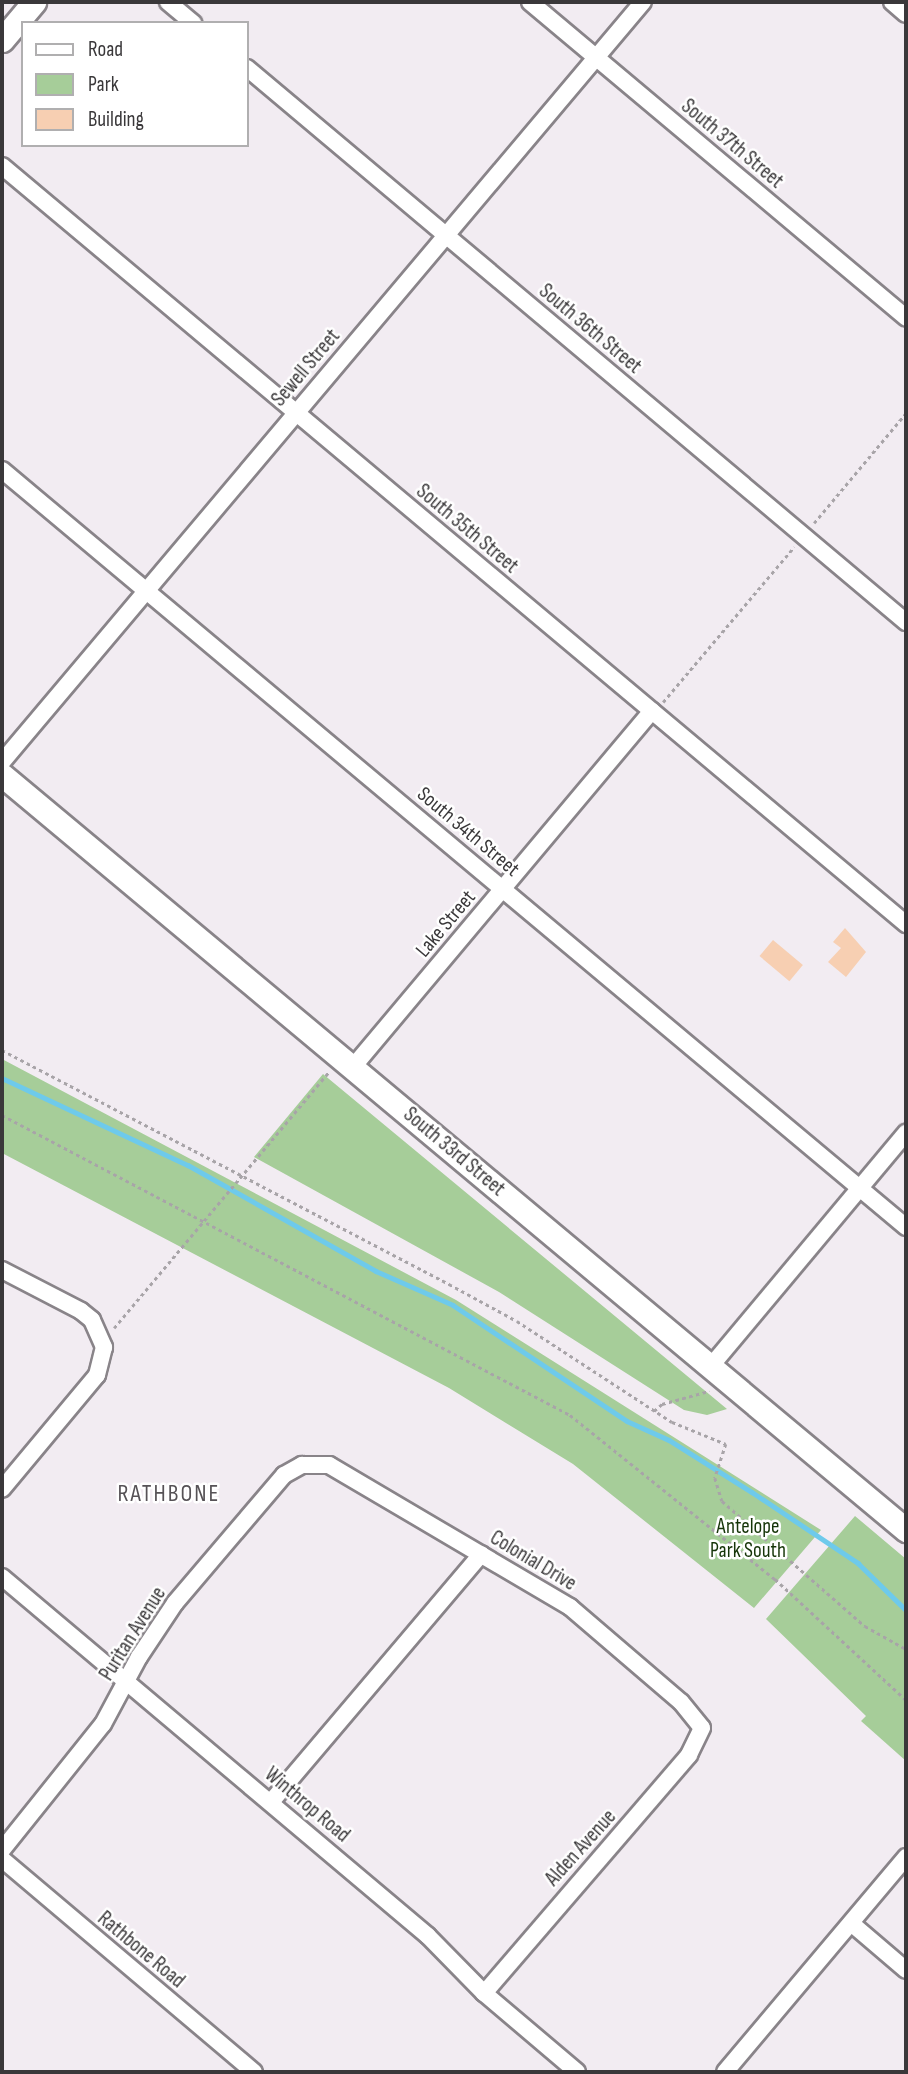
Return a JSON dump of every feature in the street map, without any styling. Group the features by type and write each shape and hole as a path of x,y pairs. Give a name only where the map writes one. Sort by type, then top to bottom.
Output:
{"main road":[{"path":"2,40 34,2"},
{"name":"South 33rd Street","path":"2,775 906,1530"}],"street":[{"path":"168,2 191,21"},
{"name":"South 37th Street","path":"530,2 906,317"},
{"name":"Sewell Street","path":"2,762 643,2"},
{"path":"892,2 906,14"},
{"name":"South 36th Street","path":"248,69 906,622"},
{"name":"South 35th Street","path":"2,166 906,923"},
{"name":"South 34th Street","path":"2,470 906,1227"},
{"name":"Lake Street","path":"347,1062 503,889 653,712"},
{"path":"717,1371 906,1133"},
{"path":"2,1270 81,1311 102,1339 97,1375 2,1489"},
{"name":"Colonial Drive","path":"318,1463 338,1469 570,1607 681,1702 702,1728"},
{"name":"Puritan Avenue","path":"2,1850 83,1752 175,1603 284,1475 302,1465 318,1463"},
{"path":"271,1802 481,1554"},
{"name":"Winthrop Road","path":"2,1577 428,1936 484,1993 577,2072"},
{"name":"Alden Avenue","path":"484,1993 690,1755 702,1728"},
{"path":"725,2072 906,1857"},
{"name":"Rathbone Road","path":"2,1859 254,2072"},
{"path":"851,1923 906,1970"}],"path":[{"path":"653,712 906,413"},
{"path":"2,1050 517,1321 654,1411 726,1444 715,1479 716,1490 733,1513 865,1626 906,1649"},
{"path":"102,1339 232,1188 347,1062"},
{"path":"2,1115 570,1415 775,1578 906,1699"},
{"path":"654,1411 662,1404 709,1391 717,1371"}],"green space":[{"name":"Antelope Park South","path":"2,1059 456,1300 821,1530 754,1608 573,1464 449,1388 2,1153"},
{"path":"323,1074 727,1409 707,1415 684,1410 499,1292 254,1157"},
{"name":"Antelope Park South","path":"855,1516 906,1559 906,1761 861,1721 866,1716 766,1619"}],"building":[{"path":"845,928 866,952 846,977 828,962 841,948 833,942"},
{"path":"773,940 803,965 789,981 760,956"}],"waterway":[{"path":"2,1078 188,1165 376,1271 453,1305 627,1421 669,1440 858,1563 906,1610"}],"district":[{"name":"RATHBONE","path":"169,1494"}]}
